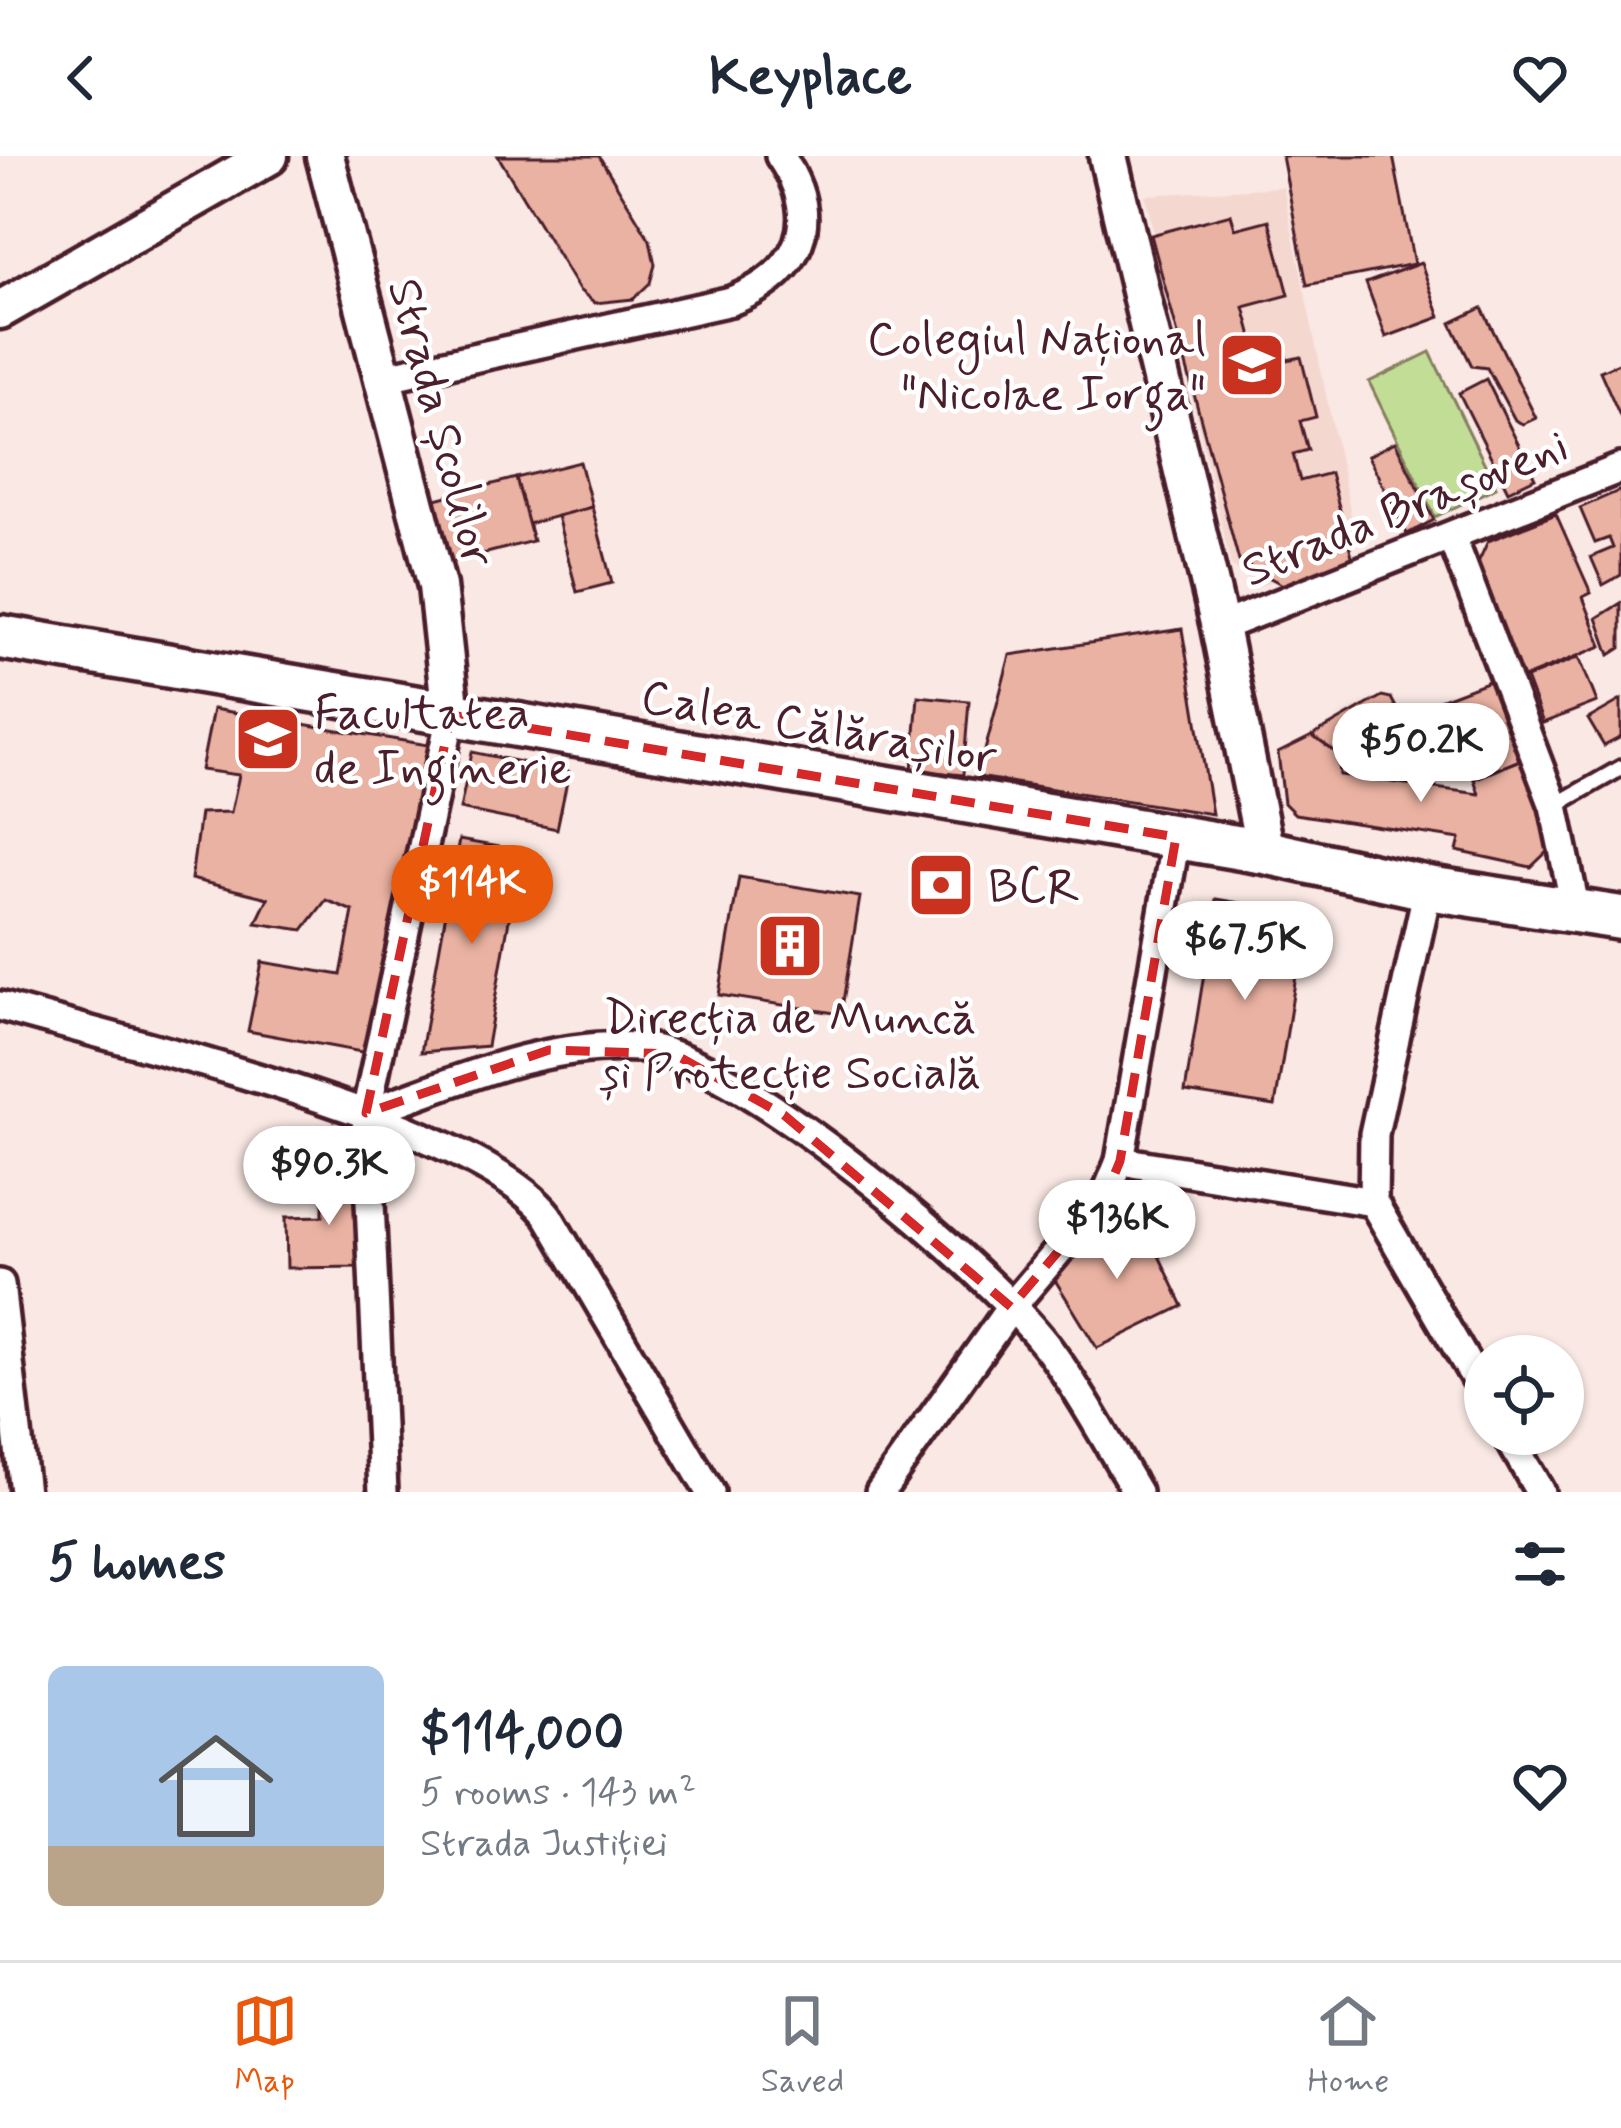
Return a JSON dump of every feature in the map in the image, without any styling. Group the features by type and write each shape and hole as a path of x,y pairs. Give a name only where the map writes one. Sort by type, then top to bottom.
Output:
{"main road":[{"path":"0,310 269,156"},
{"name":"Strada Școlilor","path":"325,156 437,586 451,716"},
{"path":"1108,156 1220,627 1265,852"},
{"name":"Calea Călărașilor","path":"0,637 1265,852 1428,888 1621,918"}],"street":[{"path":"382,378 731,301 763,288 791,264 800,237 798,197 780,156"},
{"name":"Strada Brașoveni","path":"1220,627 1621,467"},
{"path":"1452,538 1555,806 1576,911"},
{"path":"383,1492 366,1113 451,716"},
{"path":"880,1492 1011,1307 1106,1195 1120,1161 1176,837"},
{"path":"1428,888 1374,1134 1373,1202 1464,1359"},
{"path":"0,1006 366,1113 513,1179 531,1194 710,1492"},
{"path":"366,1113 550,1050 641,1047 674,1054 717,1072 784,1114 955,1251 1050,1350 1137,1492"},
{"path":"1120,1161 1373,1202"},
{"path":"0,1285 24,1492"},
{"path":"1519,1455 1540,1492"}],"lane":[{"path":"1555,806 1621,768"}],"highlighted area":[{"path":"451,715 1176,837 1120,1161 1106,1195 1011,1307 784,1115 674,1054 549,1050 366,1113"}],"shaded area":[{"name":"Colegiul Național \"Nicolae Iorga\"","path":"1283,187 1355,534 1338,552 1260,586 1231,566 1145,195"}],"green space":[{"path":"1430,352 1496,487 1435,517 1369,382"}],"building":[{"path":"498,156 599,156 650,240 655,265 650,283 633,299 595,303 579,290"},
{"path":"1282,156 1393,156 1414,264 1307,285"},
{"name":"Colegiul Național \"Nicolae Iorga\"","path":"1231,214 1235,229 1269,220 1289,295 1244,307 1257,355 1284,348 1287,360 1301,357 1316,417 1300,421 1308,450 1293,454 1300,481 1330,473 1355,567 1285,586 1239,561 1151,235"},
{"path":"1421,263 1440,317 1386,337 1366,283"},
{"path":"1482,308 1536,418 1523,424 1515,420 1487,368 1472,366 1451,323"},
{"path":"1621,362 1621,418 1600,371"},
{"path":"1486,379 1535,478 1508,491 1459,393"},
{"path":"1395,442 1434,520 1407,534 1368,456"},
{"path":"580,462 592,507 528,524 516,478"},
{"path":"516,478 533,541 444,564 428,501"},
{"path":"1621,490 1621,575 1603,585 1591,557 1613,548 1609,538 1595,543 1580,508"},
{"path":"592,507 612,583 577,592 557,516"},
{"path":"1556,514 1591,593 1583,597 1602,646 1521,679 1477,565 1488,541"},
{"path":"1621,603 1621,648 1610,655 1597,618"},
{"path":"1182,629 1212,814 978,777 1010,655"},
{"path":"1579,657 1597,702 1543,723 1526,678"},
{"path":"1489,681 1520,760 1474,779 1453,728 1338,754 1312,736 1382,696 1391,698 1400,715"},
{"path":"918,696 969,701 963,775 912,770"},
{"path":"1621,700 1621,737 1604,746 1588,719"},
{"path":"213,709 434,746 367,1053 248,1031 262,962 341,975 353,911 326,900 303,930 256,923 268,898 191,879 200,813 231,812 239,775 201,770"},
{"path":"1312,736 1338,754 1340,775 1479,794 1474,779 1520,760 1554,845 1531,867 1457,851 1460,839 1295,814 1284,803 1278,753"},
{"path":"472,752 569,772 557,829 460,809"},
{"path":"459,840 521,851 487,1046 421,1052"},
{"name":"Direcția de Muncă și Protecție Socială","path":"739,877 860,897 841,1014 719,995"},
{"path":"1216,899 1306,914 1275,1106 1185,1092"},
{"path":"323,1175 361,1175 362,1267 287,1268 286,1217 323,1216"},
{"path":"1110,1211 1151,1239 1183,1306 1097,1348 1055,1280"}],"place":[{"name":"Colegiul Național \"Nicolae Iorga\"","path":"1252,365"},
{"name":"Facultatea de Inginerie","path":"268,739"},
{"name":"BCR","path":"941,885"},
{"name":"Direcția de Muncă și Protecție Socială","path":"790,946"}]}
